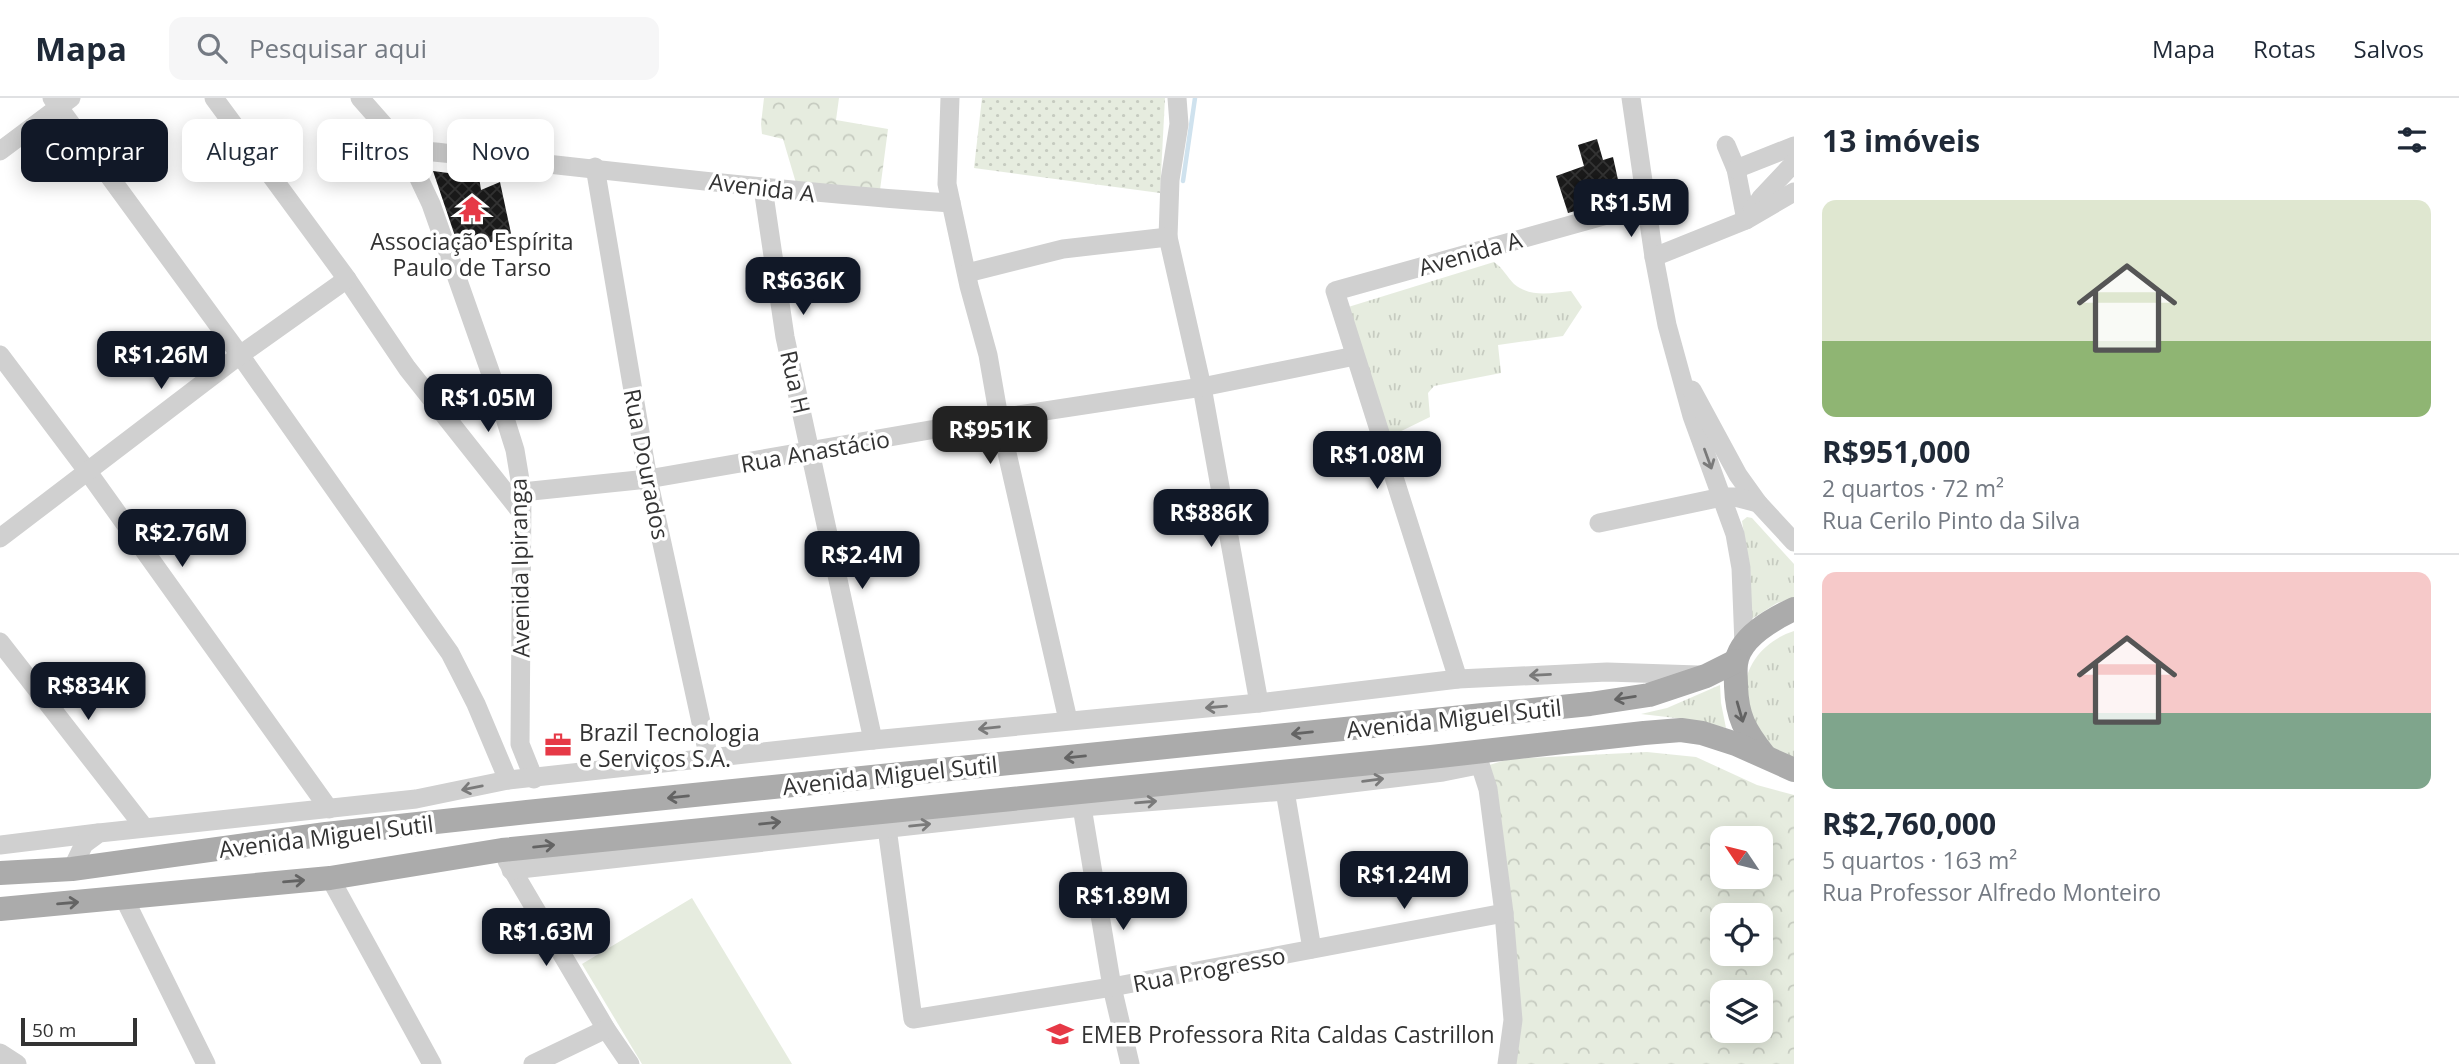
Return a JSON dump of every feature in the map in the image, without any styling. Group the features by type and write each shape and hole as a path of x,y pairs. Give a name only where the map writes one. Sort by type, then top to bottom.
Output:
{"main road":[{"path":"1740,653 1776,617 1794,609"},
{"name":"Avenida Miguel Sutil","path":"0,873 72,869 326,834 1590,704 1649,695 1706,676 1740,653"},
{"name":"Avenida Miguel Sutil","path":"1740,653 1737,705 1746,733 1765,755"},
{"name":"Avenida Miguel Sutil","path":"0,909 507,860 1431,757 1481,755 1681,730 1702,733 1737,744 1794,770"}],"street":[{"path":"214,98 347,279 407,368 521,512"},
{"name":"Avenida Ipiranga","path":"360,98 379,119"},
{"path":"950,98 947,184 1069,720"},
{"path":"1177,98 1178,124 1170,180 1168,237 1202,387 1259,704"},
{"path":"1631,98 1654,257 1667,325 1692,415 1735,534 1741,568 1740,653"},
{"path":"0,151 61,101 450,653 476,704 508,780"},
{"path":"1727,145 1736,169 1746,220"},
{"path":"1736,169 1794,146"},
{"name":"Avenida A","path":"433,152 595,167 763,188 951,203"},
{"path":"1746,220 1761,198 1794,163"},
{"name":"Rua Dourados","path":"595,167 648,479 709,759"},
{"name":"Avenida Ipiranga","path":"421,182 431,204 492,377 515,450 522,492 520,744 534,779"},
{"name":"Rua H","path":"763,188 785,337 873,740"},
{"path":"1654,257 1746,220 1794,192"},
{"name":"Avenida A","path":"1355,356 1335,291 1646,204"},
{"path":"967,274 1063,248 1168,237"},
{"path":"0,538 240,355 347,279"},
{"path":"0,355 89,472 329,809"},
{"path":"1355,356 1458,679"},
{"name":"Rua Anastácio","path":"522,492 648,479 999,418 1202,387 1355,356"},
{"path":"1679,370 1738,475 1758,503 1794,542"},
{"path":"1599,523 1722,497 1735,497 1758,503"},
{"path":"0,642 144,827"},
{"name":"Avenida Miguel Sutil","path":"0,845 416,799 508,780 1069,720 1259,704 1458,679 1607,672 1706,676"},
{"path":"1481,755 1504,914 1513,1020 1507,1064"},
{"name":"Avenida Miguel Sutil","path":"507,860 1284,791 1443,772 1472,766 1481,755"},
{"path":"1284,791 1312,949"},
{"path":"1082,807 1112,988 1130,1064"},
{"name":"Rua Progresso","path":"887,828 913,1019 1112,988 1504,914"},
{"path":"72,869 84,844 99,833"},
{"path":"507,860 630,1064"},
{"path":"330,878 432,1064"},
{"path":"124,898 206,1064"},
{"path":"533,1064 606,1028"},
{"path":"0,1053 17,1064"}],"green space":[{"path":"764,98 839,98 836,120 888,129 880,190 796,183 783,139 762,134"},
{"path":"982,98 1165,98 1160,193 974,168"},
{"path":"1494,262 1521,288 1541,294 1571,291 1582,307 1563,336 1498,345 1501,373 1434,386 1428,393 1430,417 1387,438 1345,308"},
{"path":"1747,517 1752,518 1794,564 1794,598 1777,603 1750,620 1751,577 1742,521"},
{"path":"1794,631 1794,763 1758,739 1745,691 1749,671 1760,653 1775,640"},
{"path":"1720,685 1726,728 1693,720 1641,714 1667,708"},
{"path":"1647,752 1696,757 1757,785 1794,795 1794,1064 1505,1064 1514,1055 1486,766 1509,759"},
{"path":"692,898 792,1064 642,1064 582,964"}],"building":[{"path":"1597,139 1603,160 1613,157 1622,198 1568,213 1556,176 1584,166 1578,145"},
{"name":"Associação Espírita Paulo de Tarso","path":"433,171 447,173 447,182 480,182 481,190 500,182 512,238 459,248"}],"waterway":[{"path":"1183,181 1195,98"}],"place":[{"name":"Associação Espírita Paulo de Tarso","path":"472,209"},
{"name":"Brazil Tecnologia e Serviços S.A.","path":"558,745"},
{"name":"EMEB Professora Rita Caldas Castrillon","path":"1060,1034"}]}
